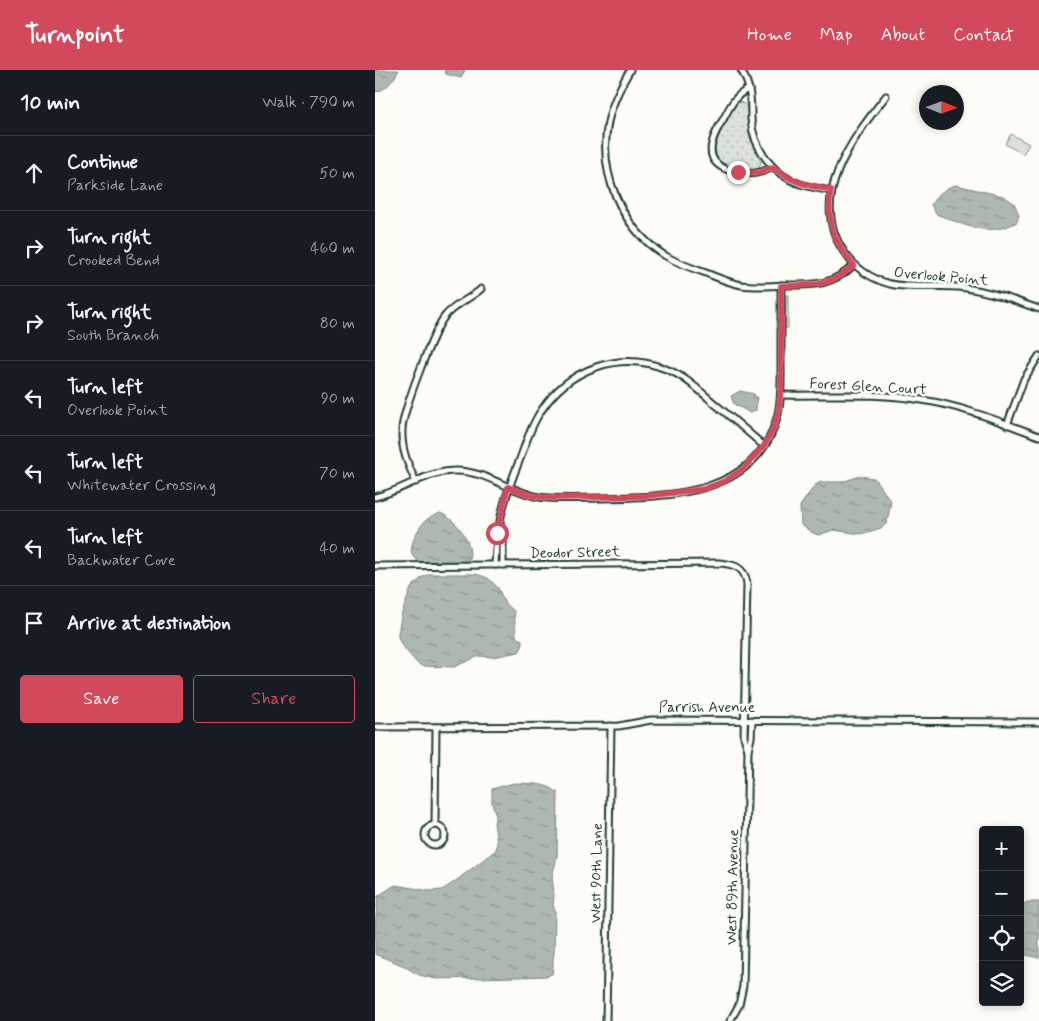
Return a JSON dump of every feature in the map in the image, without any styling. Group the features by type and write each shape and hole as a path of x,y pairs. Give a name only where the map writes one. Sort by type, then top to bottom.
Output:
{"street":[{"path":"630,70 614,103 608,122 607,163 612,187 622,209 640,234 658,250 687,267 737,284 755,286 814,285 842,275 854,265"},
{"path":"741,70 749,90 755,137 764,156 773,167 787,178 799,184 831,190"},
{"path":"749,90 739,95 731,105 713,136 711,152 717,163 732,171 753,174 773,167"},
{"name":"Overlook Point","path":"886,96 851,145 831,190 829,206 831,226 842,249 854,265 870,276 889,284 975,290 1004,297 1039,310"},
{"path":"375,498 439,472 457,470 473,473 533,496 550,498 628,497 687,492 704,489 732,477 748,465 764,446 775,422 781,395 781,286"},
{"path":"416,482 405,459 402,444 402,430 406,410 436,330 442,320 458,304 481,289"},
{"path":"1007,425 1024,379 1039,356"},
{"path":"495,565 495,539 502,507 508,487 535,422 549,399 558,389 573,377 585,371 610,363 626,361 666,368 696,387 764,446"},
{"name":"Forest Glen Court","path":"781,395 910,398 954,406 1039,436"},
{"path":"500,523 503,539 503,565"},
{"name":"Deodor Street","path":"375,566 719,562 732,564 742,570"},
{"name":"West 89th Avenue","path":"730,1021 739,1005 743,986 747,750 744,737 744,720 747,584 742,570"},
{"name":"Parrish Avenue","path":"375,727 611,726 651,720 1039,722"},
{"name":"West 89th Avenue","path":"747,750 751,738 752,720"},
{"name":"West 90th Lane","path":"605,1021 611,726"},
{"path":"435,825 436,727"},
{"path":"435,825 443,829 445,835 441,843 435,846 427,842 425,835 429,827 435,825"}],"shaded area":[{"path":"739,102 745,104 747,108 749,136 761,162 759,168 756,169 736,168 726,165 716,156 716,143 733,109"},
{"path":"1011,134 1029,144 1023,154 1005,144"},
{"path":"786,295 788,295 788,328 785,328"}],"water":[{"path":"375,70 399,70 386,87 375,92"},
{"path":"444,70 465,70 461,78 446,74"},
{"path":"956,185 1003,196 1014,203 1019,215 1017,222 1006,227 986,229 966,226 936,214 931,205 933,202 938,195"},
{"path":"740,391 754,394 757,398 756,410 750,413 734,404 731,396"},
{"path":"860,476 874,478 891,501 887,523 881,528 861,534 833,530 819,535 801,525 800,506 815,485 821,482 842,482"},
{"path":"440,513 458,526 466,539 470,553 469,560 466,562 428,563 418,561 413,557 412,546 417,532 425,521"},
{"path":"429,574 476,574 488,578 498,588 505,603 514,611 516,635 517,638 522,640 522,647 519,652 492,657 479,656 454,667 422,666 417,663 402,646 398,634 401,616 411,588 421,578"},
{"path":"514,783 543,785 554,789 558,793 557,857 552,877 555,911 552,974 546,976 436,979 419,975 402,965 375,954 378,896 395,885 430,891 442,890 496,850 497,843 494,823 496,815 492,803 492,789"},
{"path":"1027,902 1039,902 1039,958 1024,954 1024,904"}],"route":[{"path":"497,533 508,487 533,496 550,498 628,497 687,492 704,489 732,477 748,465 764,446 773,430 780,402 781,286 821,284 842,275 854,265 842,249 831,226 829,213 831,190 799,184 787,178 773,167 753,174 738,172"}]}
